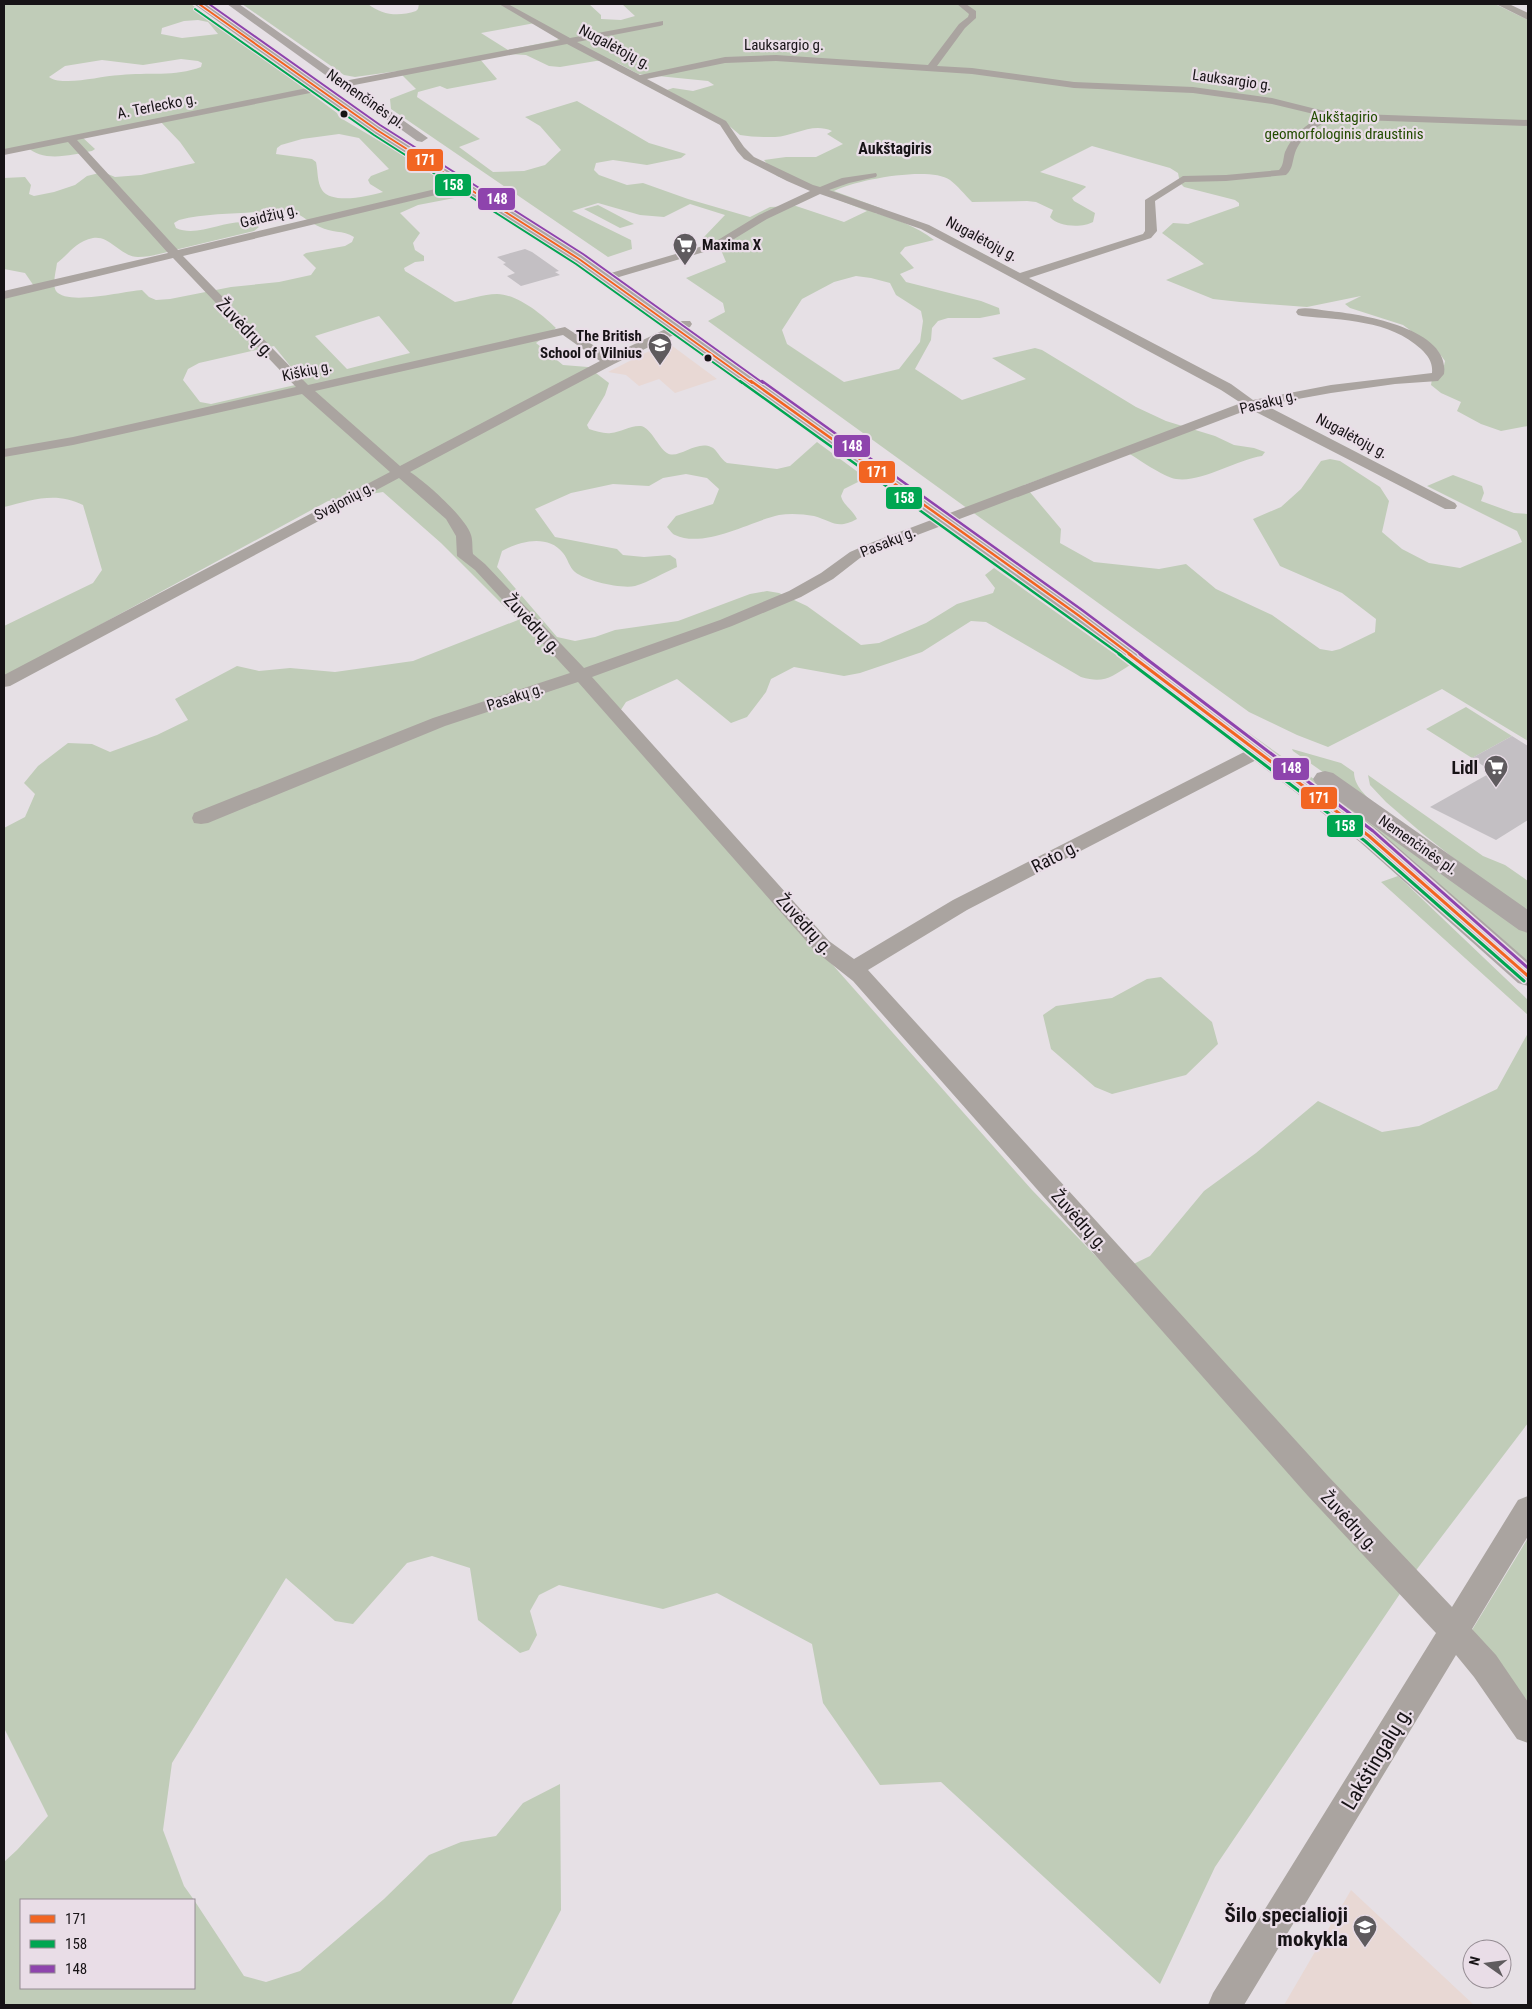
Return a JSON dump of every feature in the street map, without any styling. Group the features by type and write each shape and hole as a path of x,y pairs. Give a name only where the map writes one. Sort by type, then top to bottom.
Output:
{"main road":[{"name":"Nemenčinės pl.","path":"200,4 316,89 377,130 681,326 1528,922"},
{"name":"Nemenčinės pl.","path":"232,4 616,275 681,326"},
{"path":"1501,4 1528,17"},
{"path":"316,89 344,84"},
{"name":"Nemenčinės pl.","path":"953,517 1078,615 1370,836 1528,976"}],"street":[{"name":"Nugalėtojų g.","path":"503,4 513,6 567,40 723,124 739,148 752,159 817,191 910,221 1226,387 1251,404 1302,428 1450,506"},
{"path":"931,68 962,26 972,18 973,13 961,4"},
{"path":"344,84 660,23"},
{"name":"Lauksargio g.","path":"639,78 725,60 776,58 931,68 1074,85 1208,91 1296,105 1332,116 1528,123"},
{"name":"A. Terlecko g.","path":"4,152 316,89"},
{"path":"1019,278 1147,236 1151,231 1150,200 1183,179 1226,178 1282,173 1287,167 1291,148 1316,122 1332,116"},
{"name":"Žuvėdrų g.","path":"70,138 175,254 304,388 389,465 400,471 450,516 461,529 464,536 465,556 480,567 581,675 822,946 833,957 854,969 1318,1486 1454,1630 1485,1666 1528,1728"},
{"path":"616,275 717,245 763,217 817,191 846,180 872,175"},
{"path":"444,190 451,185 454,179"},
{"name":"Gaidžių g.","path":"4,295 444,190 472,191"},
{"name":"Pasakų g.","path":"201,818 439,722 581,675 726,623 795,594 827,576 855,555 1251,404 1331,389 1395,380 1433,378 1438,374 1437,359 1428,348 1406,332 1364,320 1302,312"},
{"name":"Svajonių g.","path":"4,682 609,361 681,326"},
{"name":"Kiškių g.","path":"4,453 73,441 565,331 609,361"},
{"name":"Rato g.","path":"854,969 960,905 1260,751"},
{"name":"Lakštingalų g.","path":"1225,2005 1528,1510"}],"shaded area":[{"name":"The British School of Vilnius","path":"667,342 717,379 675,393 659,379 639,386 626,375 608,372"},
{"name":"Šilo specialioji mokykla","path":"1351,1890 1474,2005 1284,2005"}],"green space":[{"path":"4,4 191,4 337,113 339,117 470,195 418,205 400,213 420,233 413,243 415,250 424,256 424,261 415,262 404,268 405,271 455,302 486,295 505,295 521,301 544,317 556,328 536,343 563,365 588,367 609,383 605,395 587,425 589,429 608,433 641,426 648,430 667,453 676,454 699,446 705,446 713,448 727,463 777,469 790,466 817,442 866,478 844,489 841,496 857,519 850,522 835,524 814,516 783,514 700,539 675,535 667,527 676,516 713,504 719,489 707,478 686,474 663,478 649,486 613,484 571,493 535,509 555,537 617,549 623,555 644,557 670,555 676,559 677,567 651,580 629,587 595,581 580,575 573,570 563,553 550,543 542,541 525,542 502,551 497,567 557,637 575,641 615,630 678,621 750,594 767,591 779,593 807,606 861,645 879,643 926,623 957,604 993,593 995,588 985,575 994,568 1130,665 1107,678 1096,680 1081,677 986,622 971,621 922,652 860,673 844,676 794,667 771,679 766,692 747,717 731,723 677,679 626,702 615,719 1032,1190 1113,1274 1150,1256 1204,1191 1256,1153 1318,1101 1382,1132 1419,1126 1497,1089 1528,1033 1528,1423 1414,1573 1215,1867 1160,1984 941,1782 880,1785 823,1703 812,1644 717,1593 663,1609 559,1585 539,1595 530,1611 537,1635 529,1650 520,1653 478,1620 470,1568 432,1556 407,1563 353,1624 335,1621 286,1578 172,1763 163,1830 184,1886 193,1899 20,1899 20,1989 195,1989 195,1902 244,1976 266,1982 300,1971 384,1899 429,1855 461,1842 496,1836 523,1803 560,1784 561,1910 511,2005 4,2005 4,1862 48,1816 4,1728 4,828 25,817 35,794 24,783 38,766 68,743 92,744 110,752 157,735 188,720 175,699 237,666 259,671 290,668 335,672 413,661 518,620 441,543 383,492 328,501 4,677 4,626 93,583 102,570 83,505 63,498 44,498 4,507 4,297 36,289 25,273 4,269 4,178 25,177 31,185 29,194 34,196 75,185 87,176 103,172 115,177 141,175 195,163 180,142 159,120 81,136 95,149 92,151 49,156 40,155 26,146 4,150","holes":["198,20 208,22 218,34 182,38 161,34 162,28 184,21","181,59 202,63 201,67 171,73 131,74 68,81 55,80 49,77 65,66 102,60 143,65","339,134 359,138 389,169 371,176 368,180 370,184 383,192 351,198 327,195 319,184 316,162 312,159 276,154 277,148 281,145 302,139","273,210 289,211 324,229 346,233 354,237 352,242 345,246 306,253 303,255 316,268 311,275 279,282 231,287 156,300 149,297 142,290 83,298 62,295 56,291 54,281 57,263 77,245 87,240 99,238 126,254 138,257 148,256 254,231 259,227 250,223 240,222 197,231 186,231 176,228 174,223 179,220 191,217","379,316 410,353 347,369 315,336","274,346 304,383 211,404 200,402 183,380 188,369 199,363"]},
{"name":"Aukštagirio geomorfologinis draustinis","path":"242,4 368,4 385,13 403,14 416,11 419,4 589,4 601,15 601,19 621,20 635,16 622,4 1495,4 1528,20 1528,426 1501,431 1481,424 1457,411 1461,402 1441,393 1431,385 1432,379 1442,375 1445,361 1437,350 1403,325 1350,308 1345,304 1361,296 1307,307 1240,302 1213,299 1166,280 1204,264 1162,233 1173,223 1188,224 1239,206 1239,203 1235,200 1184,187 1180,183 1178,173 1170,168 1092,146 1040,172 1086,187 1072,198 1095,213 1093,222 1077,226 1058,223 1050,217 1053,210 1036,202 972,202 953,182 940,176 910,174 892,176 858,183 834,191 883,209 875,213 906,224 934,240 905,247 900,253 914,268 900,274 906,282 981,301 999,308 1000,314 980,318 948,318 938,321 932,328 931,340 915,369 962,400 1026,379 992,358 1035,348 1042,350 1136,407 1166,421 1215,436 1234,445 1265,452 1262,456 1207,475 1196,478 1176,479 1157,471 1125,451 1118,451 1024,485 1061,529 1060,543 1094,562 1159,569 1186,564 1216,589 1272,615 1320,649 1332,651 1375,632 1376,619 1342,593 1280,566 1253,519 1281,507 1301,489 1321,461 1330,459 1340,461 1380,487 1389,501 1382,532 1402,549 1429,563 1460,568 1522,542 1517,531 1427,486 1453,475 1482,486 1484,493 1481,501 1514,513 1528,514 1528,741 1442,689 1328,747 1297,735 1249,712 708,321 725,312 723,303 686,278 726,262 721,250 703,238 725,215 690,204 664,217 640,215 598,203 572,211 631,240 632,249 608,257 391,109 390,99 416,89 398,71 355,77 344,75","holes":["535,23 559,38 508,50 481,33","509,54 526,55 549,66 560,67 596,61 609,61 618,63 638,74 708,81 714,85 693,91 673,88 667,90 727,124 740,135 775,137 817,128 832,131 827,134 843,144 816,157 786,157 764,160 777,176 867,211 844,222 796,206 770,207 750,217 688,199 643,183 627,185 599,175 594,170 596,163 613,160 647,165 681,158 686,154 649,143 577,101 525,117 540,126 561,150 545,165 524,171 493,172 459,147 480,139 417,97 418,92 440,86 447,89 497,79 479,58","856,276 890,283 896,295 921,311 923,321 920,342 899,369 844,382 787,344 782,330 802,299 834,282"]},
{"path":"598,205 634,224 620,228 584,209"},
{"path":"1466,707 1512,736 1472,758 1426,729"},
{"path":"1249,733 1528,931 1528,965 1437,883 1246,735"},
{"path":"1292,749 1341,763 1354,772 1358,786 1376,805 1371,806"},
{"path":"1368,775 1483,856 1505,865 1528,881 1528,913 1509,902 1423,834 1386,802 1370,785"},
{"path":"1398,876 1528,1000 1528,1015 1381,882"},
{"path":"1161,977 1212,1022 1218,1044 1186,1075 1112,1094 1095,1087 1051,1049 1043,1015 1056,1006 1112,998 1147,979"},
{"path":"1528,1538 1528,1708 1509,1680 1469,1635"}],"building":[{"path":"525,249 559,271 555,272 560,275 521,286 507,276 515,273 497,257"},
{"name":"Lidl","path":"1512,736 1528,746 1528,820 1496,840 1430,807 1492,772 1472,758"}],"transit line":[{"name":"171","path":"199,4 377,130 579,259 1078,615 1369,836 1528,976"},
{"name":"148","path":"209,4 380,125 583,254 1082,610 1373,831 1528,968"},
{"name":"158","path":"195,9 374,135 576,264 1074,620 1365,841 1524,981"}],"place":[{"name":"Maxima X","path":"685,266"},
{"name":"The British School of Vilnius","path":"660,366"},
{"name":"Lidl","path":"1496,788"},
{"name":"Šilo specialioji mokykla","path":"1365,1948"}],"district":[{"name":"Aukštagiris","path":"895,148"}]}
